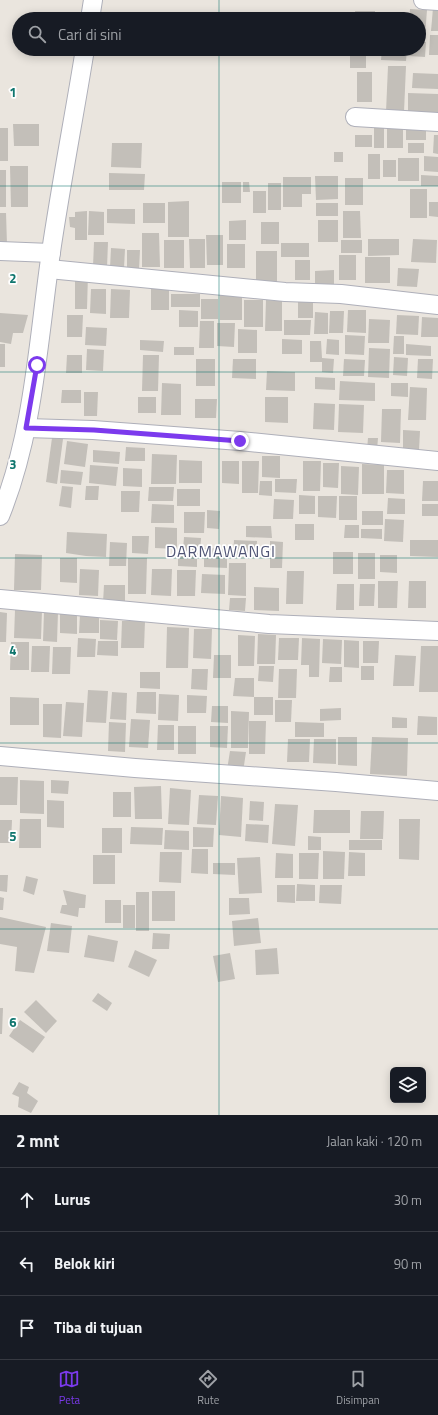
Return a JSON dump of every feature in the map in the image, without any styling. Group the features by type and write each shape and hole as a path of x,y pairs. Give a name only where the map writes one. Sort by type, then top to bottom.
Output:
{"street":[{"path":"91,12 93,0"},
{"path":"423,0 438,2"},
{"path":"0,516 7,498 26,428 37,365 50,261 84,56"},
{"path":"355,117 438,122"},
{"path":"0,251 50,261 284,292 341,294 438,306"},
{"path":"26,428 94,430 240,441 438,461"},
{"path":"0,599 268,624 438,631"},
{"path":"0,756 135,768 438,791"}],"building":[{"path":"433,8 438,8 438,31 431,31"},
{"path":"410,9 427,10 426,23 426,12 410,12"},
{"path":"355,11 375,11 375,12"},
{"path":"430,35 438,35 438,55 429,55"},
{"path":"350,56 366,56 366,68 350,68"},
{"path":"381,56 406,56 406,61 381,60"},
{"path":"388,66 406,66 404,112 386,112"},
{"path":"357,72 372,72 372,102 357,102"},
{"path":"413,73 438,74 438,89 412,88"},
{"path":"408,93 438,94 438,114 408,113"},
{"path":"13,124 39,124 39,146 14,146"},
{"path":"387,125 403,125 403,148 387,148"},
{"path":"374,126 384,126 384,148 374,148"},
{"path":"406,127 426,127 426,140 406,140"},
{"path":"0,128 8,128 8,161 0,161"},
{"path":"355,135 372,135 372,147 355,147"},
{"path":"434,135 438,135 438,154 433,153"},
{"path":"112,143 142,143 141,168 111,167"},
{"path":"408,143 424,143 424,153 408,153"},
{"path":"334,152 343,152 343,162 334,162"},
{"path":"368,154 380,154 380,179 368,179"},
{"path":"424,156 438,157 438,172 424,171"},
{"path":"398,158 419,158 419,181 398,181"},
{"path":"383,160 396,160 396,177 383,177"},
{"path":"10,166 28,166 28,207 11,207"},
{"path":"0,170 6,170 6,207 0,207"},
{"path":"109,173 145,174 144,190 109,190"},
{"path":"421,175 438,176 438,186 421,186"},
{"path":"315,176 338,176 338,199 316,200"},
{"path":"283,177 311,177 311,194 302,194 302,207 283,207"},
{"path":"345,178 363,178 363,205 345,205"},
{"path":"222,182 241,182 241,203 222,203"},
{"path":"243,182 249,182 250,192 243,192"},
{"path":"268,183 281,183 281,210 268,210"},
{"path":"410,189 427,189 427,218 410,218"},
{"path":"253,191 266,191 266,213 253,213"},
{"path":"189,201 189,237 168,237 168,202"},
{"path":"429,202 438,202 438,217 429,216"},
{"path":"143,203 165,203 165,223 143,223"},
{"path":"316,203 338,203 338,216 316,216"},
{"path":"107,209 135,209 135,224 107,223"},
{"path":"87,211 87,240 75,240 75,228 70,227 69,217 75,217 75,212"},
{"path":"89,211 104,212 104,235 88,235"},
{"path":"343,211 360,211 361,238 343,238"},
{"path":"0,213 6,213 7,245 0,245"},
{"path":"246,220 246,240 229,240 229,221"},
{"path":"318,220 338,220 338,242 318,242"},
{"path":"261,222 279,222 279,244 261,244"},
{"path":"142,233 159,233 160,267 142,267"},
{"path":"206,235 223,235 223,265 207,265"},
{"path":"189,239 205,239 205,268 190,268"},
{"path":"368,239 399,239 399,255 368,256"},
{"path":"413,239 437,240 436,263 411,262"},
{"path":"164,240 184,240 184,268 164,268"},
{"path":"341,240 362,240 362,253 341,253"},
{"path":"94,242 108,242 107,268 93,267"},
{"path":"281,243 309,243 309,257 281,257"},
{"path":"227,244 245,244 245,268 227,268"},
{"path":"111,248 125,249 124,268 110,268"},
{"path":"127,250 140,250 139,270 127,269"},
{"path":"256,251 277,251 277,283 256,283"},
{"path":"339,255 356,255 356,280 339,280"},
{"path":"365,257 390,257 390,283 365,283"},
{"path":"295,260 310,260 310,280 295,280"},
{"path":"398,268 419,269 417,287 397,286"},
{"path":"334,270 334,286 315,287 315,271"},
{"path":"75,274 88,274 87,309 75,309"},
{"path":"151,288 169,288 169,310 151,310"},
{"path":"91,289 106,289 106,314 90,313"},
{"path":"111,289 130,290 129,318 110,318"},
{"path":"171,294 200,294 200,307 171,307"},
{"path":"220,295 242,295 242,320 220,320"},
{"path":"201,299 218,299 218,319 201,319"},
{"path":"244,300 263,300 263,327 244,327"},
{"path":"266,300 282,301 282,331 265,331"},
{"path":"298,302 313,302 313,318 298,318"},
{"path":"179,310 198,311 198,327 179,327"},
{"path":"348,310 366,310 366,333 347,332"},
{"path":"330,311 344,311 343,333 329,333"},
{"path":"315,312 328,313 328,334 314,334"},
{"path":"0,313 28,315 23,333 13,333 11,344 0,342"},
{"path":"67,315 83,315 82,337 67,337"},
{"path":"397,315 419,316 418,335 396,334"},
{"path":"422,317 438,318 438,337 421,337"},
{"path":"369,319 390,320 389,343 368,343"},
{"path":"284,320 311,320 310,335 284,335"},
{"path":"200,321 214,321 214,348 199,348"},
{"path":"217,323 235,323 234,347 217,346"},
{"path":"86,327 107,328 106,346 85,345"},
{"path":"238,329 257,330 257,353 238,353"},
{"path":"345,335 365,336 364,355 345,354"},
{"path":"394,336 404,336 404,354 393,354"},
{"path":"282,339 302,340 302,354 282,354"},
{"path":"327,339 339,340 339,355 326,354"},
{"path":"140,340 164,341 163,352 140,350"},
{"path":"310,341 321,341 322,358 334,359 333,373 322,372 322,362 310,362"},
{"path":"0,344 5,344 5,367 0,367"},
{"path":"406,344 431,346 431,356 406,355"},
{"path":"174,347 194,347 194,355 174,355"},
{"path":"369,348 390,349 389,378 368,377"},
{"path":"87,349 104,350 103,371 86,370"},
{"path":"67,355 82,355 82,373 66,373"},
{"path":"143,355 159,355 158,391 142,391"},
{"path":"394,357 408,358 407,376 393,375"},
{"path":"196,359 215,359 215,386 196,386"},
{"path":"233,359 256,359 256,379 232,378"},
{"path":"344,359 365,360 364,376 343,376"},
{"path":"418,359 433,359 432,379 417,378"},
{"path":"267,371 295,372 295,391 266,390"},
{"path":"315,377 335,378 335,390 315,389"},
{"path":"340,381 375,383 375,401 339,400"},
{"path":"162,383 181,384 181,415 161,415"},
{"path":"391,383 408,383 408,397 391,396"},
{"path":"410,387 427,388 426,420 408,420"},
{"path":"62,390 81,390 81,403 61,403"},
{"path":"84,392 98,392 97,416 84,416"},
{"path":"138,397 156,397 156,413 138,413"},
{"path":"265,397 288,397 288,423 265,422"},
{"path":"195,399 217,399 216,418 195,418"},
{"path":"314,403 335,404 334,430 313,429"},
{"path":"339,404 364,405 363,433 338,432"},
{"path":"382,409 401,409 400,443 381,442"},
{"path":"403,430 420,431 419,450 403,449"},
{"path":"52,438 63,439 57,484 46,482"},
{"path":"368,438 378,438 377,450 367,450"},
{"path":"67,441 88,444 85,467 64,464"},
{"path":"126,447 145,448 145,461 125,461"},
{"path":"93,450 120,452 119,464 93,462"},
{"path":"152,454 177,455 176,484 151,484"},
{"path":"262,456 280,456 280,478 262,477"},
{"path":"179,460 202,461 202,483 179,483"},
{"path":"222,461 239,461 239,484 222,483"},
{"path":"242,461 259,461 258,493 242,493"},
{"path":"303,461 321,461 320,491 303,491"},
{"path":"323,463 339,463 338,488 323,487"},
{"path":"362,464 384,465 384,494 362,494"},
{"path":"90,465 118,467 116,486 89,483"},
{"path":"341,466 359,467 358,495 341,494"},
{"path":"123,468 142,469 142,487 123,486"},
{"path":"61,470 83,472 81,485 60,483"},
{"path":"387,470 404,470 404,494 386,493"},
{"path":"275,479 297,479 296,493 275,492"},
{"path":"260,481 272,481 272,496 259,495"},
{"path":"423,481 438,481 438,501 422,501"},
{"path":"62,486 73,487 71,508 59,506"},
{"path":"86,486 99,486 98,500 85,500"},
{"path":"149,487 174,487 173,501 148,501"},
{"path":"177,489 200,489 200,506 177,506"},
{"path":"121,491 140,491 139,512 121,512"},
{"path":"299,495 315,496 315,514 299,514"},
{"path":"318,496 337,496 336,518 318,517"},
{"path":"339,496 357,496 357,520 339,520"},
{"path":"388,498 405,499 405,514 387,514"},
{"path":"274,499 294,500 293,519 273,519"},
{"path":"152,504 174,505 174,523 151,523"},
{"path":"422,504 438,504 438,516 422,516"},
{"path":"207,510 220,511 219,529 207,528"},
{"path":"362,511 383,511 383,525 362,525"},
{"path":"184,512 205,512 204,533 184,533"},
{"path":"385,519 404,520 403,542 384,541"},
{"path":"295,524 314,524 314,540 295,540"},
{"path":"345,525 359,525 359,538 344,538"},
{"path":"246,526 271,526 272,538 246,537"},
{"path":"155,527 177,528 177,549 155,548"},
{"path":"361,529 382,529 382,539 361,538"},
{"path":"67,532 107,534 106,557 66,553"},
{"path":"132,536 149,536 148,554 132,553"},
{"path":"184,537 201,538 200,552 183,551"},
{"path":"234,540 257,541 256,556 233,555"},
{"path":"410,540 438,540 438,557 410,556"},
{"path":"270,541 283,542 282,568 270,568"},
{"path":"110,542 127,543 126,566 109,566"},
{"path":"204,548 227,549 227,568 204,567"},
{"path":"333,552 353,552 353,574 333,574"},
{"path":"358,553 375,553 375,579 358,579"},
{"path":"15,554 42,555 41,590 14,590"},
{"path":"380,555 397,555 397,573 380,572"},
{"path":"178,556 197,556 197,567 178,566"},
{"path":"60,558 77,558 77,583 60,582"},
{"path":"128,558 147,558 146,594 128,594"},
{"path":"229,563 246,563 246,596 228,595"},
{"path":"80,569 99,570 98,596 79,595"},
{"path":"152,569 172,569 171,596 151,595"},
{"path":"177,570 196,570 195,596 177,596"},
{"path":"287,571 304,571 303,604 286,604"},
{"path":"202,574 225,575 225,594 201,593"},
{"path":"378,581 398,581 397,608 378,608"},
{"path":"409,581 426,581 426,608 408,608"},
{"path":"337,584 354,584 354,610 336,610"},
{"path":"360,584 375,584 374,606 359,606"},
{"path":"104,585 125,585 125,604 103,603"},
{"path":"254,587 279,588 279,611 254,610"},
{"path":"230,598 246,598 245,611 229,610"},
{"path":"15,610 42,610 41,639 14,638"},
{"path":"0,612 7,613 6,642 0,642"},
{"path":"44,612 58,612 57,642 43,641"},
{"path":"60,613 77,613 77,634 60,633"},
{"path":"80,614 99,614 99,633 79,633"},
{"path":"100,620 118,621 117,640 100,639"},
{"path":"122,621 145,621 144,648 121,648"},
{"path":"167,627 189,628 188,668 166,668"},
{"path":"194,629 212,629 211,659 193,658"},
{"path":"258,634 276,635 275,664 257,664"},
{"path":"238,635 255,636 254,666 238,666"},
{"path":"78,638 96,639 95,657 77,657"},
{"path":"279,638 299,638 298,660 278,660"},
{"path":"302,638 320,639 319,677 309,677 309,665 301,665"},
{"path":"323,639 342,640 341,664 322,663"},
{"path":"344,640 359,641 359,668 344,667"},
{"path":"98,641 118,641 118,656 97,655"},
{"path":"363,641 379,641 378,663 363,663"},
{"path":"11,642 29,642 29,670 10,670"},
{"path":"32,646 50,646 49,672 31,672"},
{"path":"421,646 438,646 438,692 419,692"},
{"path":"53,647 71,647 70,674 52,674"},
{"path":"214,655 231,655 231,678 213,678"},
{"path":"395,655 416,656 414,686 393,686"},
{"path":"259,666 274,666 273,682 258,681"},
{"path":"361,666 374,666 374,680 361,680"},
{"path":"330,667 342,667 342,682 329,682"},
{"path":"192,669 208,669 207,690 191,689"},
{"path":"279,669 297,669 296,698 278,698"},
{"path":"140,672 160,672 160,689 140,688"},
{"path":"235,678 254,678 254,697 233,696"},
{"path":"88,690 108,691 106,723 86,722"},
{"path":"112,692 127,693 126,720 110,719"},
{"path":"137,692 156,692 156,714 136,713"},
{"path":"159,694 179,695 178,721 158,720"},
{"path":"187,695 207,696 206,713 187,713"},
{"path":"10,697 39,698 39,725 10,725"},
{"path":"254,697 273,697 273,715 254,715"},
{"path":"275,700 292,700 291,722 275,722"},
{"path":"66,702 84,703 82,737 63,736"},
{"path":"43,704 62,704 61,738 43,737"},
{"path":"212,706 228,706 228,723 211,722"},
{"path":"341,708 341,720 320,721 320,709"},
{"path":"231,711 249,712 248,748 231,748"},
{"path":"418,716 437,717 437,735 417,735"},
{"path":"392,717 407,718 407,728 392,728"},
{"path":"131,719 150,720 148,748 129,747"},
{"path":"249,721 266,721 265,754 249,754"},
{"path":"109,722 126,723 125,752 108,751"},
{"path":"295,722 324,723 324,737 295,737"},
{"path":"158,725 174,725 174,750 157,750"},
{"path":"178,726 196,726 196,754 178,754"},
{"path":"210,726 228,726 227,748 210,747"},
{"path":"338,737 357,737 357,766 338,765"},
{"path":"372,737 408,738 407,776 370,774"},
{"path":"288,739 310,739 309,762 287,762"},
{"path":"314,739 336,739 336,764 313,763"},
{"path":"230,751 246,752 243,772 227,770"},
{"path":"0,777 18,777 17,805 0,805"},
{"path":"20,780 44,781 44,814 20,813"},
{"path":"51,780 69,781 68,794 51,793"},
{"path":"161,786 162,819 135,819 134,787"},
{"path":"170,788 191,790 189,825 168,824"},
{"path":"113,792 131,792 131,817 113,817"},
{"path":"199,795 218,796 216,825 197,824"},
{"path":"221,796 243,798 241,837 219,835"},
{"path":"47,800 64,801 64,828 47,827"},
{"path":"250,801 264,802 263,821 249,820"},
{"path":"275,804 298,805 295,846 272,844"},
{"path":"314,810 350,810 350,833 313,833"},
{"path":"361,811 384,811 383,839 360,839"},
{"path":"20,819 41,819 41,848 19,848"},
{"path":"399,819 420,819 419,860 399,859"},
{"path":"0,820 12,820 11,843 0,843"},
{"path":"246,824 269,825 268,843 245,841"},
{"path":"131,827 163,828 162,845 130,844"},
{"path":"193,827 214,828 213,847 193,847"},
{"path":"102,828 122,828 122,853 102,853"},
{"path":"165,830 189,831 189,850 164,849"},
{"path":"308,836 321,837 321,850 308,850"},
{"path":"349,840 382,840 382,850 349,850"},
{"path":"192,849 208,849 208,874 191,873"},
{"path":"323,851 345,852 344,879 323,879"},
{"path":"160,852 182,852 181,883 159,882"},
{"path":"349,852 365,853 365,876 348,876"},
{"path":"276,853 293,854 293,878 275,878"},
{"path":"299,853 319,853 318,879 299,879"},
{"path":"93,855 115,855 115,884 93,884"},
{"path":"260,857 262,893 239,894 237,858"},
{"path":"213,863 235,863 235,875 213,874"},
{"path":"0,875 8,875 7,892 0,891"},
{"path":"26,876 38,879 34,895 23,891"},
{"path":"297,884 315,885 315,901 296,901"},
{"path":"277,885 295,885 295,903 277,902"},
{"path":"320,885 342,885 341,904 319,903"},
{"path":"63,890 86,895 85,908 79,908 78,917 60,913 62,905 67,905"},
{"path":"152,891 175,891 175,921 152,921"},
{"path":"136,892 149,892 149,931 136,931"},
{"path":"0,897 4,898 3,910 0,910"},
{"path":"229,898 249,898 250,914 229,915"},
{"path":"105,900 121,900 121,923 105,923"},
{"path":"123,905 135,905 135,928 123,928"},
{"path":"0,917 46,927 34,973 15,971 17,947 0,944"},
{"path":"258,918 261,943 234,946 232,921"},
{"path":"51,923 72,926 69,953 47,951"},
{"path":"153,933 170,934 169,949 152,949"},
{"path":"88,935 118,941 114,962 84,957"},
{"path":"277,948 279,974 256,975 255,950"},
{"path":"135,950 157,960 149,977 128,967"},
{"path":"230,953 235,979 218,982 213,956"},
{"path":"98,993 112,1003 107,1011 92,1001"},
{"path":"36,1000 57,1021 46,1033 24,1012"},
{"path":"0,1008 3,1008 2,1034 0,1034"},
{"path":"20,1020 45,1037 33,1053 9,1036"},
{"path":"19,1082 29,1087 27,1093 38,1101 31,1113 18,1107 19,1097 12,1094"}],"district":[{"name":"DARMAWANGI","path":"221,551"}],"route":[{"path":"37,365 26,428 94,430 240,441"}]}
